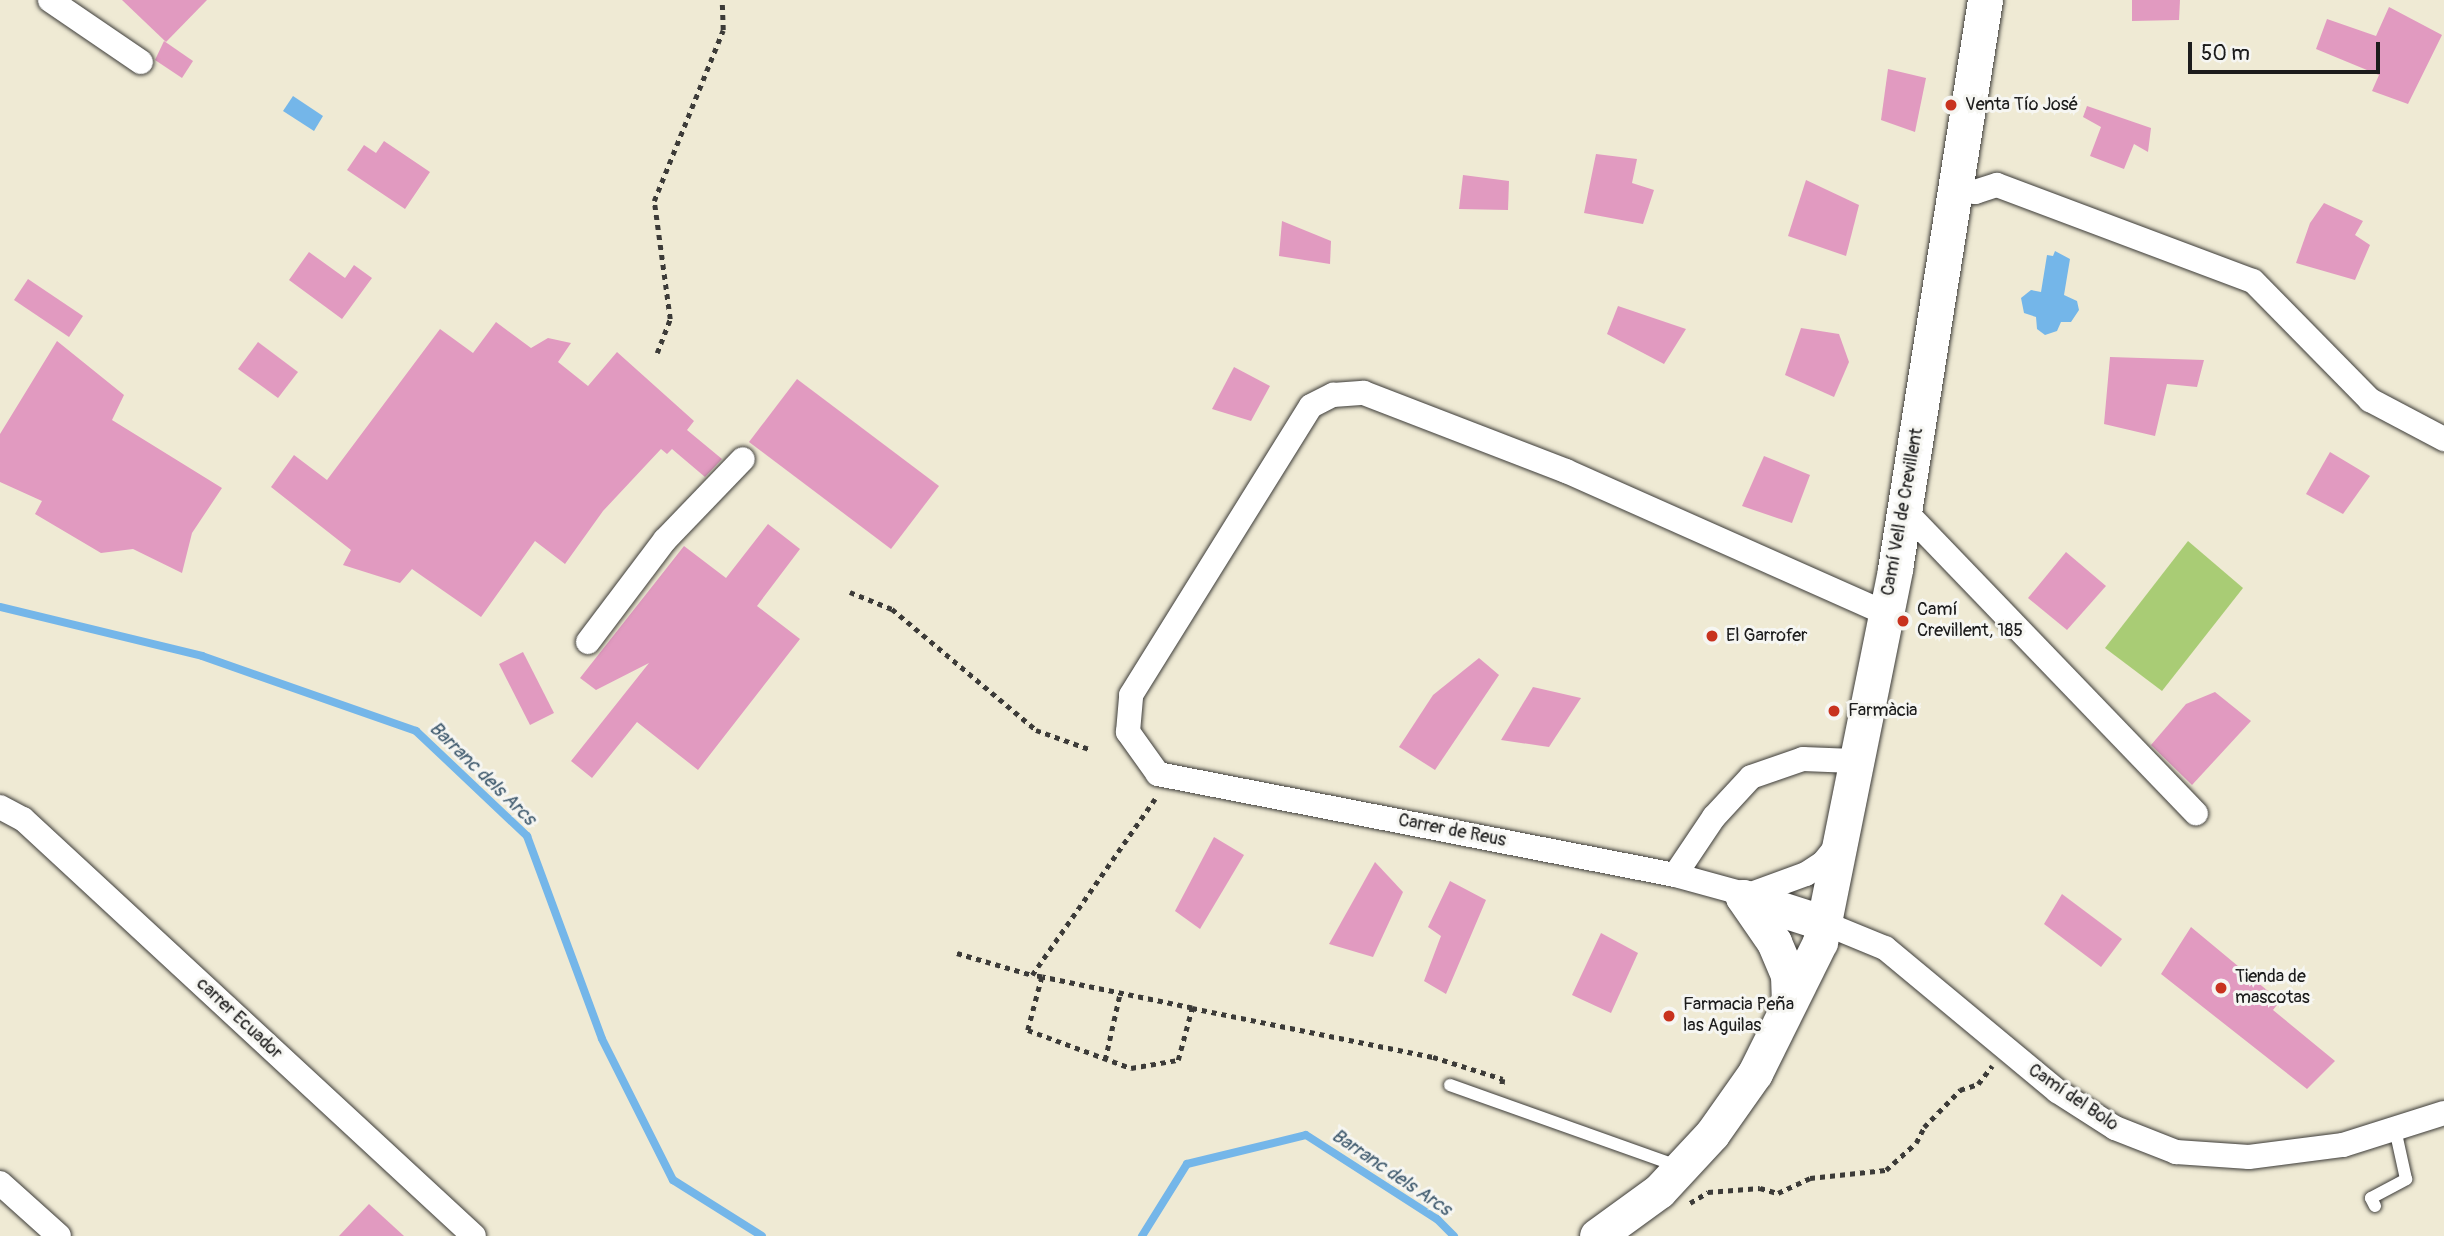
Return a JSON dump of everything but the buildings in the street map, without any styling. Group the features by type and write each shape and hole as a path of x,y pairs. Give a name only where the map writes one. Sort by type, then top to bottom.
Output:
{"street":[{"path":"50,0 141,62"},
{"name":"Camí Vell de Crevillent","path":"1597,1236 1659,1191 1712,1134 1755,1073 1789,998 1820,942 1904,510 1985,0"},
{"path":"1955,187 1975,192 1997,185 2253,281 2370,400 2444,439"},
{"path":"1158,785 1128,732 1131,695 1311,406 1333,395 1363,393 1566,471 1885,613"},
{"path":"588,642 665,540 743,459"},
{"path":"1904,510 2196,813"},
{"path":"1675,875 1714,817 1751,778 1803,759 1854,761"},
{"name":"Carrer de Reus","path":"1158,785 1675,875 1743,897"},
{"name":"carrer Ecuador","path":"0,807 23,819 474,1236"},
{"path":"1743,897 1806,874 1823,863 1839,843"},
{"path":"1743,897 1826,913"},
{"path":"1743,897 1774,942 1788,975 1789,998"},
{"name":"Camí del Bolo","path":"1826,913 1885,948 2069,1098 2115,1128 2176,1152 2249,1157 2343,1145 2444,1113"},
{"path":"0,1183 59,1236"}],"lane":[{"path":"1450,1085 1680,1168"},
{"path":"2375,1206 2371,1198 2406,1179 2395,1129"}],"path":[{"path":"657,353 670,319 654,201 723,30 722,0"},
{"path":"850,592 892,609 1036,730 1088,749"},
{"path":"1032,975 1158,785"},
{"path":"957,953 1032,975 1433,1057 1503,1079 1500,1104"},
{"path":"1042,977 1028,1030 1131,1068 1178,1060 1192,1008"},
{"path":"1105,1060 1120,993"},
{"path":"1680,1203 1697,1202 1708,1192 1760,1188 1779,1193 1810,1178 1886,1170 1916,1143 1924,1127 1960,1090 1978,1084 1997,1059"}],"green space":[{"path":"2188,541 2243,588 2162,691 2105,648"}],"water":[{"path":"293,96 323,116 314,131 283,111"},
{"path":"2055,251 2070,259 2064,295 2077,301 2079,310 2071,322 2061,322 2057,331 2045,335 2037,329 2036,317 2024,313 2021,298 2031,290 2041,292 2047,255 2053,256"}],"waterway":[{"name":"Barranc dels Arcs","path":"0,607 202,656 416,731 527,836 602,1039 673,1180 762,1236"},
{"name":"Barranc dels Arcs","path":"1142,1236 1187,1164 1306,1135 1437,1219 1454,1236"}],"place":[{"name":"Venta Tío José","path":"1951,105"},
{"name":"Camí Crevillent, 185","path":"1903,621"},
{"name":"El Garrofer","path":"1712,636"},
{"name":"Farmàcia","path":"1834,711"},
{"name":"Tienda de mascotas","path":"2221,988"},
{"name":"Farmacia Peña las Aguilas","path":"1669,1016"}]}
